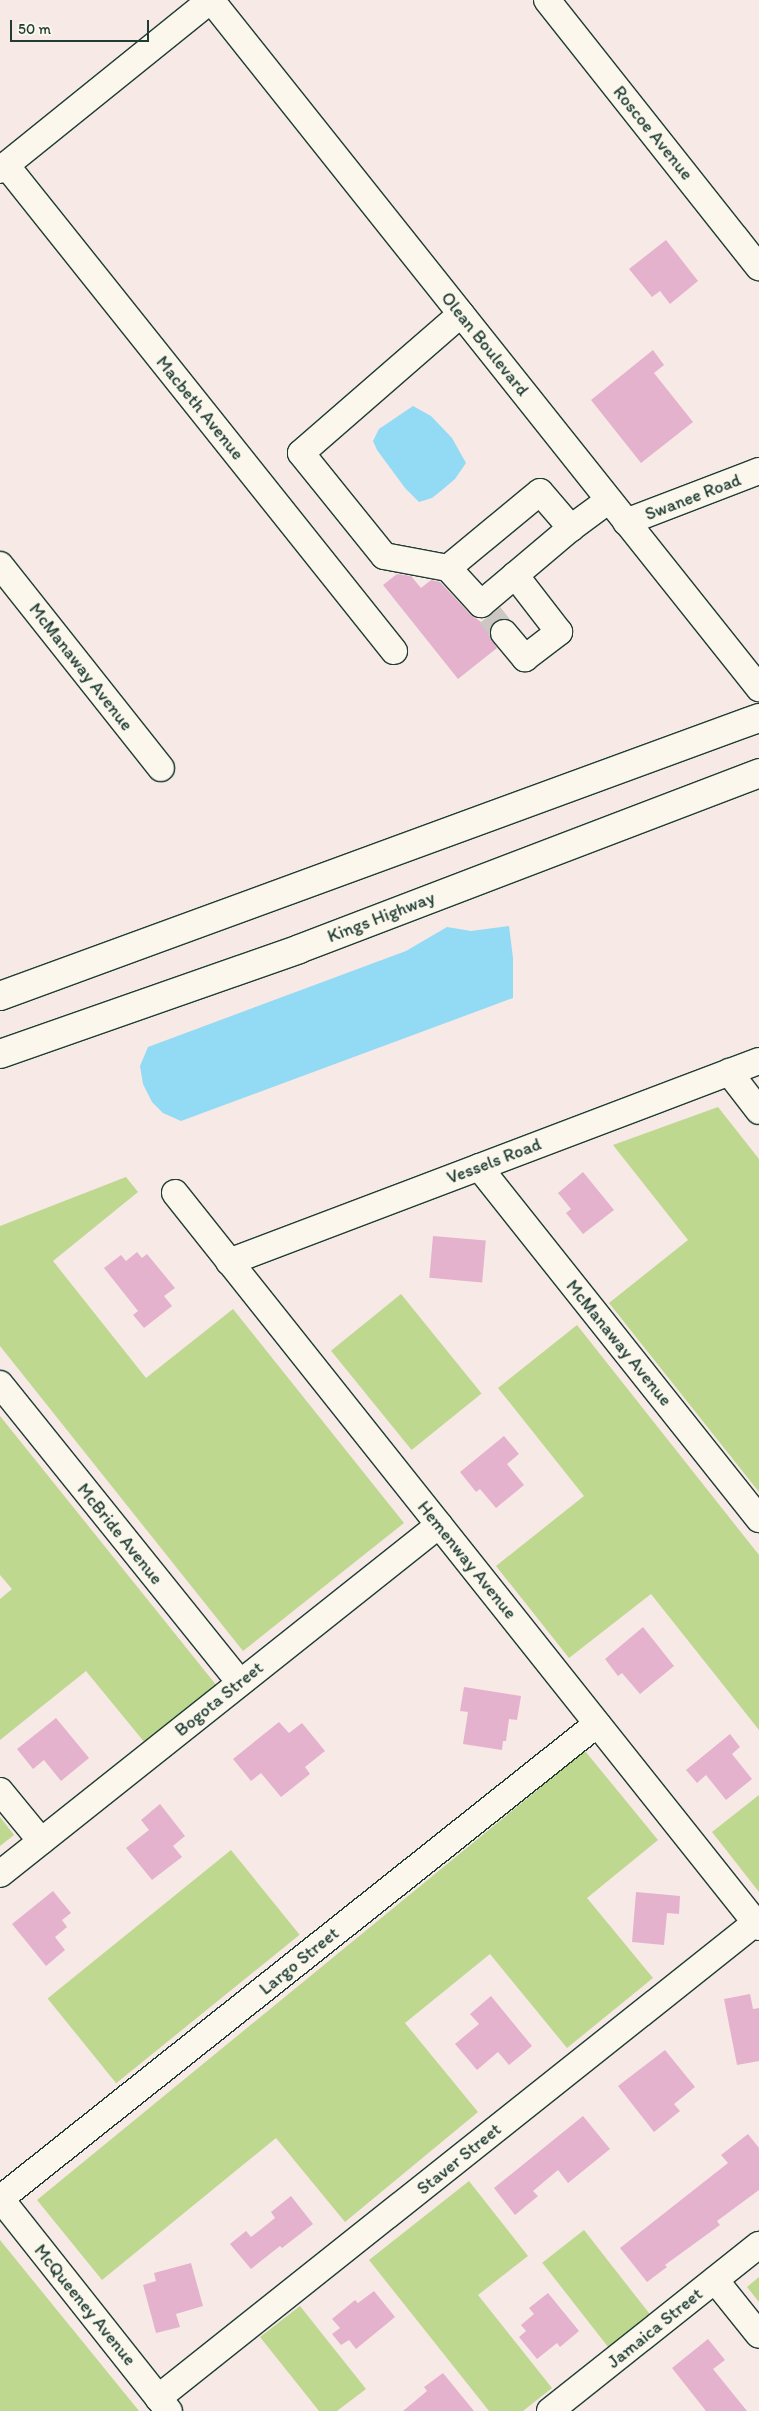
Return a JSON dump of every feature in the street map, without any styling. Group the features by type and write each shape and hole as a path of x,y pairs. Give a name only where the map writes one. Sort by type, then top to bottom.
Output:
{"main road":[{"path":"0,996 759,718"},
{"name":"Kings Highway","path":"0,1054 300,949 759,773"}],"street":[{"path":"3,168 211,0"},
{"name":"Olean Boulevard","path":"211,0 759,688"},
{"name":"Roscoe Avenue","path":"547,0 759,267"},
{"name":"Macbeth Avenue","path":"3,168 394,651"},
{"path":"461,314 300,453 384,556 448,568 492,617 525,658 559,632 515,575"},
{"name":"Swanee Road","path":"626,522 759,471"},
{"path":"448,568 540,492 571,528"},
{"path":"492,617 515,575 608,500"},
{"name":"McManaway Avenue","path":"0,565 161,768"},
{"name":"Vessels Road","path":"229,1262 759,1061"},
{"path":"728,1072 759,1110"},
{"name":"McManaway Avenue","path":"479,1167 759,1519"},
{"name":"Hemenway Avenue","path":"176,1193 597,1724 758,1923"},
{"name":"McBride Avenue","path":"0,1384 240,1683"},
{"name":"Bogota Street","path":"0,1874 439,1525"},
{"name":"Largo Street","path":"0,2199 597,1724"},
{"path":"0,1791 41,1841"},
{"name":"Staver Street","path":"164,2404 758,1923"},
{"name":"McQueeney Avenue","path":"0,2199 164,2404"},
{"name":"Jamaica Street","path":"550,2411 759,2245"},
{"path":"715,2280 759,2335"}],"green space":[{"path":"718,1107 759,1159 759,1492 609,1303 688,1240 613,1145"},
{"path":"126,1177 138,1192 53,1261 146,1378 233,1309 404,1523 243,1651 0,1346 0,1226"},
{"path":"401,1294 482,1393 412,1450 331,1351"},
{"path":"577,1325 759,1555 759,1730 651,1594 569,1658 496,1566 584,1496 498,1388"},
{"path":"0,1416 217,1686 145,1743 86,1671 0,1740 0,1599 12,1589 0,1575"},
{"path":"585,1751 658,1840 587,1898 653,1978 567,2048 490,1954 405,2023 478,2112 345,2222 276,2138 102,2280 37,2200"},
{"path":"759,1795 759,1892 712,1832"},
{"path":"0,1817 14,1835 0,1846"},
{"path":"231,1850 300,1935 116,2083 48,1999"},
{"path":"469,2181 528,2256 478,2295 552,2388 523,2411 489,2411 369,2260"},
{"path":"584,2230 650,2315 609,2348 542,2263"},
{"path":"0,2240 139,2411 0,2411"},
{"path":"759,2277 759,2302 747,2287"},
{"path":"300,2306 366,2389 337,2411 319,2411 260,2337"}],"water":[{"path":"413,406 431,416 452,438 466,463 455,479 442,490 432,498 419,502 405,488 377,450 373,441 379,429"},
{"path":"509,926 513,958 513,998 181,1121 163,1113 152,1102 143,1084 140,1066 148,1047 406,951 447,927 471,931"}],"building":[{"path":"666,240 698,281 670,304 660,291 652,297 629,269"},
{"path":"653,350 664,365 654,373 693,422 641,463 591,400"},
{"path":"397,574 411,576 421,588 431,580 440,582 470,614 481,622 498,610 505,618 494,622 490,627 489,635 497,648 458,679 383,585"},
{"path":"583,1172 614,1210 583,1234 566,1213 571,1209 558,1193"},
{"path":"433,1236 486,1241 482,1282 429,1278"},
{"path":"137,1252 142,1258 147,1254 175,1288 164,1296 172,1306 144,1328 133,1315 138,1311 104,1268 121,1255 126,1261"},
{"path":"504,1436 519,1454 507,1464 524,1485 496,1508 480,1489 476,1492 460,1472"},
{"path":"643,1627 674,1666 640,1694 622,1673 618,1676 605,1659"},
{"path":"464,1687 521,1696 517,1720 509,1719 506,1741 503,1741 502,1750 463,1744 468,1712 460,1711"},
{"path":"56,1718 89,1758 61,1781 44,1760 33,1769 17,1749"},
{"path":"279,1722 289,1733 302,1723 325,1751 305,1767 310,1774 281,1797 261,1773 251,1781 233,1759"},
{"path":"730,1734 740,1747 732,1754 752,1779 726,1800 706,1775 697,1783 686,1770"},
{"path":"160,1804 185,1836 173,1846 182,1857 152,1880 126,1848 149,1830 141,1820"},
{"path":"53,1891 71,1913 62,1920 67,1927 55,1937 65,1950 46,1966 12,1924"},
{"path":"636,1892 680,1896 679,1914 667,1913 664,1945 632,1942"},
{"path":"750,1994 753,2009 759,2008 759,2061 737,2065 724,1999"},
{"path":"491,1996 532,2046 509,2065 498,2052 477,2070 455,2044 479,2024 470,2014"},
{"path":"665,2050 695,2087 674,2104 680,2111 654,2132 618,2086"},
{"path":"583,2116 610,2149 568,2183 558,2170 533,2191 538,2196 515,2215 494,2188"},
{"path":"748,2134 759,2148 759,2190 717,2221 720,2225 665,2265 667,2267 647,2282 620,2248 728,2163 721,2155"},
{"path":"291,2196 313,2224 282,2248 280,2246 251,2269 230,2244 246,2231 251,2237 275,2218 271,2212"},
{"path":"191,2263 203,2306 176,2314 180,2327 156,2333 143,2285 156,2281 154,2273"},
{"path":"374,2291 395,2317 356,2349 349,2340 341,2345 332,2334 340,2328 332,2319 355,2300 358,2303"},
{"path":"548,2293 579,2331 560,2347 557,2343 537,2359 519,2337 526,2331 521,2325 534,2314 529,2308"},
{"path":"708,2339 725,2360 713,2369 747,2411 706,2411 672,2368"},
{"path":"443,2373 474,2411 403,2411 427,2391 424,2387"}],"tunnel":[{"path":"490,615 504,633"}]}
